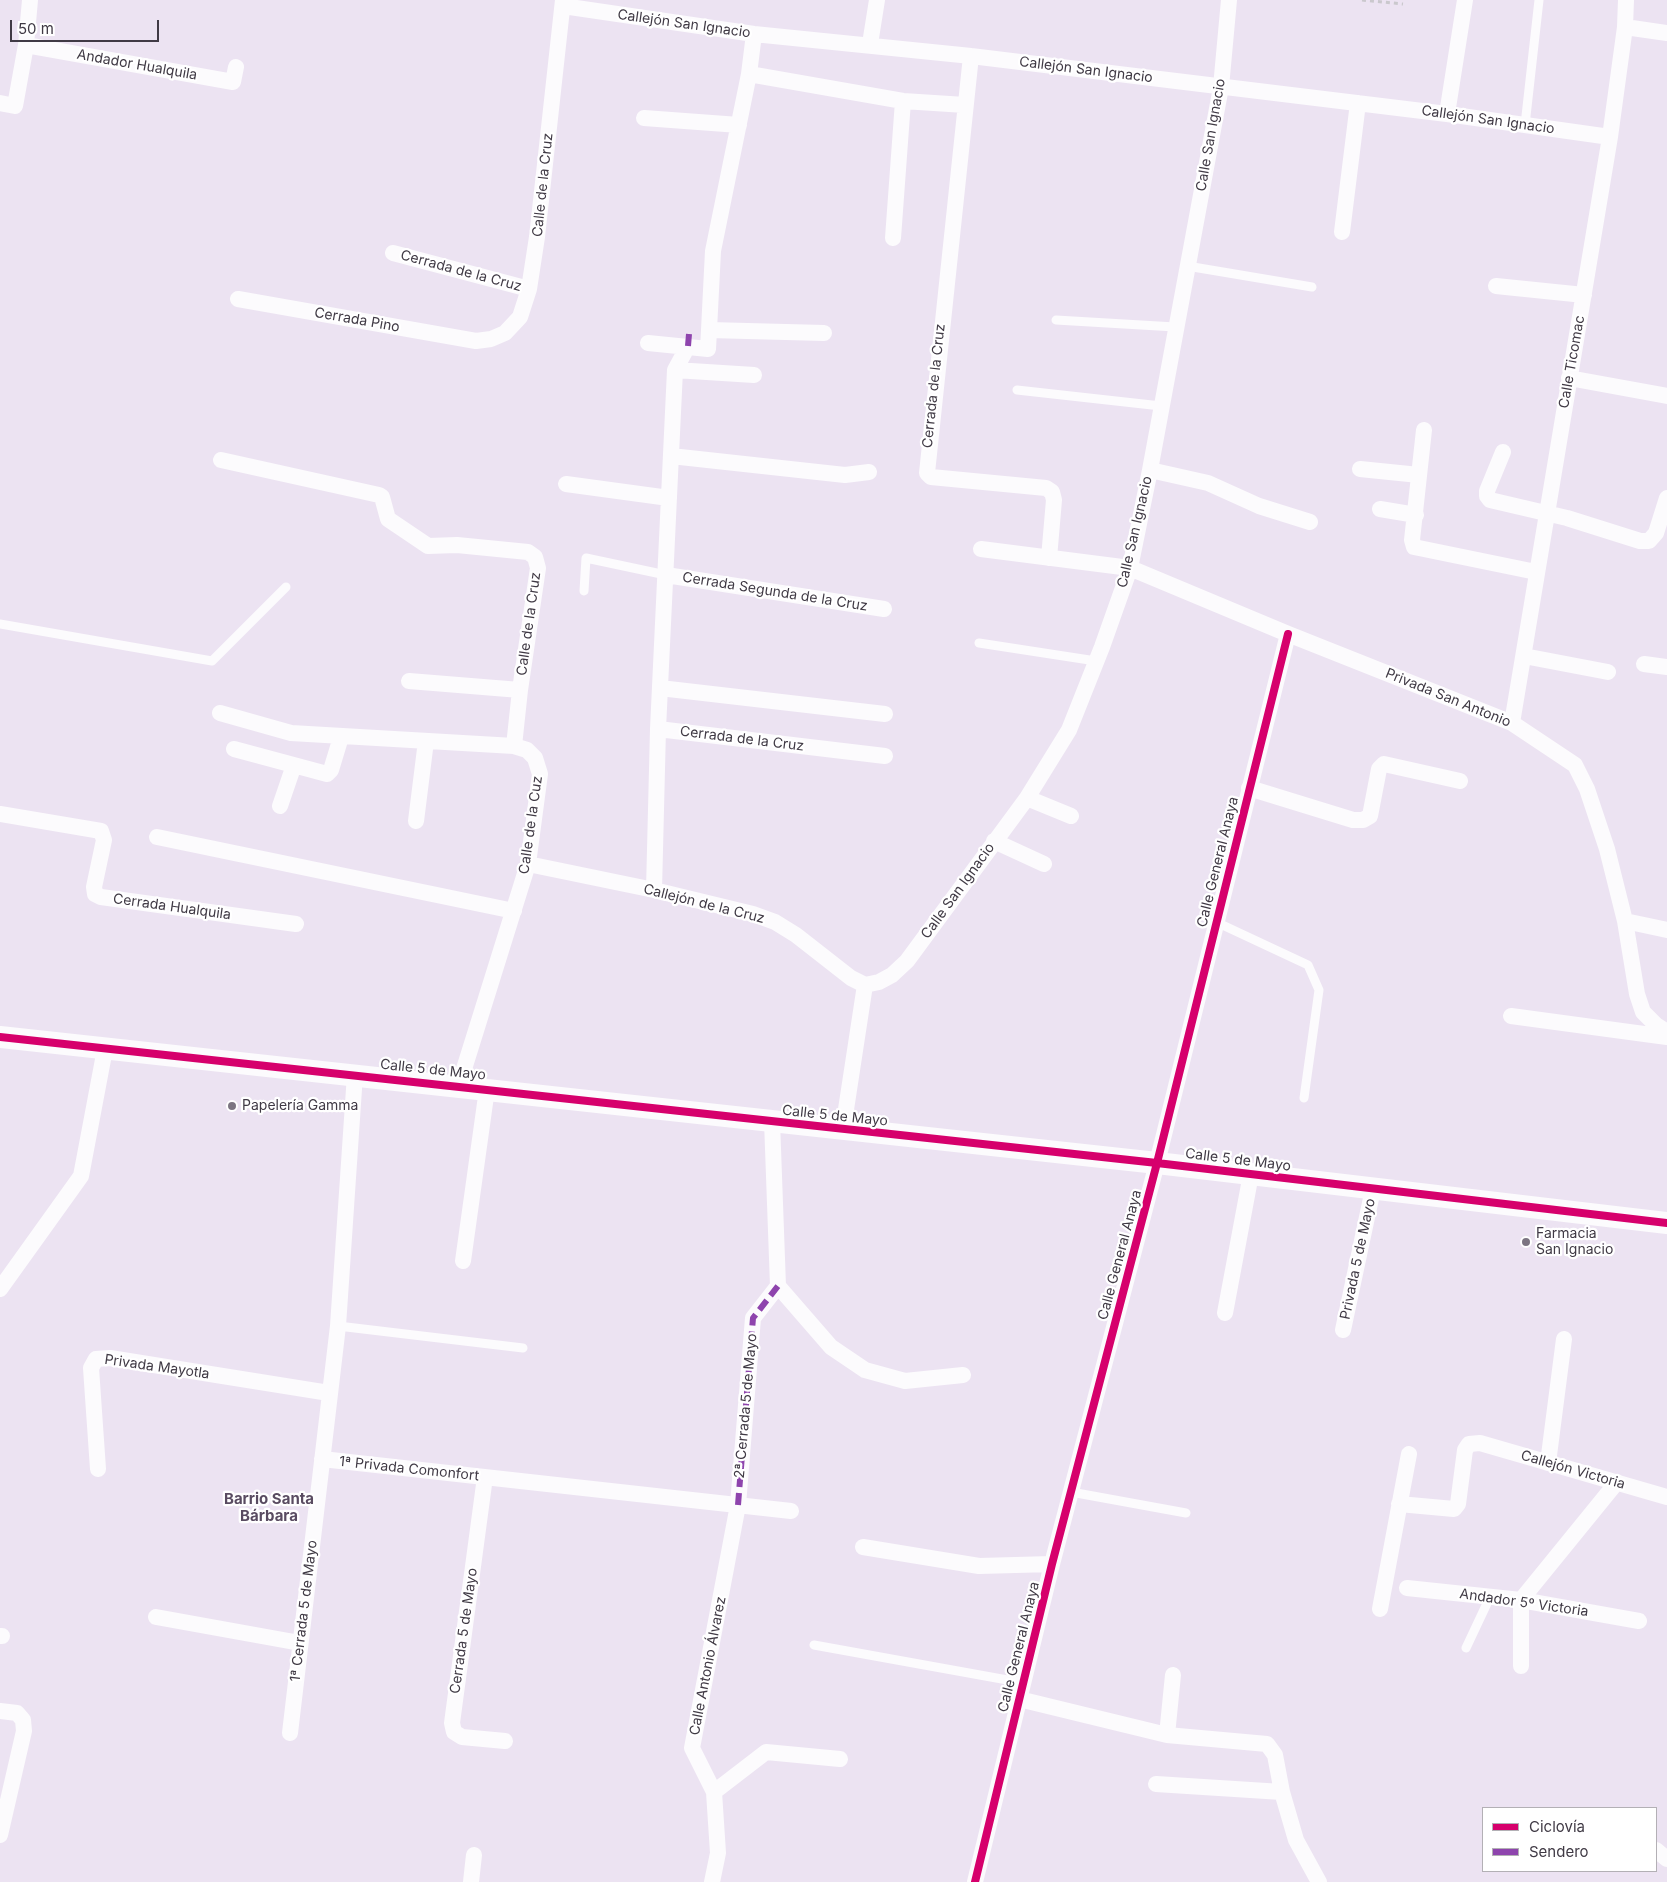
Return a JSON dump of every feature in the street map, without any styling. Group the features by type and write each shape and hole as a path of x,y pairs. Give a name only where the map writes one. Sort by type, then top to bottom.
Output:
{"street":[{"path":"0,103 15,106 26,45 30,0"},
{"path":"870,44 877,0"},
{"name":"Calle San Ignacio","path":"865,985 879,982 892,975 907,961 1027,798 1069,730 1096,661 1130,568 1150,470 1221,86 1229,0"},
{"path":"1447,114 1465,0"},
{"name":"Calle Ticomac","path":"1512,723 1610,137 1625,27 1626,0"},
{"name":"Callejón San Ignacio","path":"563,3 754,34 870,44 1221,86 1447,114 1610,137"},
{"name":"Calle de la Cruz","path":"476,341 491,340 504,333 520,317 529,289 537,237 563,3"},
{"path":"1625,27 1667,33"},
{"path":"648,343 708,349 713,251 749,74 754,34"},
{"name":"Andador Hualquila","path":"26,45 232,82 236,67"},
{"path":"749,74 903,101 965,105 971,56"},
{"path":"893,238 903,101"},
{"path":"1342,232 1358,103"},
{"name":"Cerrada de la Cruz","path":"965,105 927,473 932,477 1046,488 1052,492 1054,500 1050,558"},
{"path":"644,118 739,125"},
{"name":"Cerrada de la Cruz","path":"393,253 529,289"},
{"path":"1496,286 1584,295"},
{"name":"Cerrada Pino","path":"238,299 476,341"},
{"path":"709,330 824,332"},
{"path":"654,890 658,729 675,370 688,346"},
{"path":"675,370 754,375"},
{"path":"1569,378 1667,396"},
{"path":"1424,430 1412,540 1414,547 1536,572"},
{"path":"1503,452 1487,491 1487,496 1490,500 1640,541 1649,541 1656,533 1667,498"},
{"path":"671,456 844,475 868,472"},
{"name":"Calle de la Cruz","path":"220,460 379,495 384,502 388,518 428,546 457,545 510,550 528,552 536,557 538,568 520,690 514,746"},
{"path":"1360,469 1419,475"},
{"path":"1150,470 1208,483 1259,506 1310,522"},
{"path":"566,484 669,498"},
{"path":"1380,509 1416,515"},
{"name":"Privada San Antonio","path":"981,549 1130,568 1288,634 1512,723 1575,765 1588,788 1607,848 1625,921 1637,994 1643,1012 1656,1025 1667,1032"},
{"name":"Cerrada Segunda de la Cruz","path":"666,575 884,609"},
{"name":"Calle General Anaya","path":"975,1882 1052,1564 1157,1164 1288,634"},
{"path":"1524,656 1608,672"},
{"path":"1644,664 1667,667"},
{"path":"409,681 520,690"},
{"path":"660,688 884,714"},
{"name":"Calle de la Cuz","path":"220,713 292,733 514,746 527,750 535,758 540,774 528,864 459,1085"},
{"name":"Cerrada de la Cruz","path":"658,729 885,756"},
{"path":"234,750 327,774 331,770 341,737"},
{"path":"416,821 426,741"},
{"path":"1249,788 1353,820 1362,820 1370,816 1379,769 1384,764 1460,780"},
{"path":"280,806 294,765"},
{"path":"1027,798 1071,816"},
{"name":"Cerrada Hualquila","path":"0,814 100,832 104,840 94,887 95,894 101,897 296,924"},
{"path":"157,837 514,911"},
{"path":"994,841 1044,864"},
{"name":"Callejón de la Cruz","path":"528,864 654,890 753,914 775,922 796,935 851,978 865,985"},
{"path":"1625,921 1667,930"},
{"path":"843,1129 865,985"},
{"path":"1511,1016 1667,1037"},
{"name":"Calle 5 de Mayo","path":"0,1037 487,1088 1667,1223"},
{"path":"0,1289 81,1176 105,1049"},
{"name":"1ª Privada Comonfort","path":"355,1074 338,1326 322,1459 791,1511"},
{"path":"463,1262 487,1088"},
{"path":"772,1121 778,1286 830,1347 865,1370 905,1381 963,1376"},
{"path":"1225,1313 1251,1174"},
{"name":"Privada 5 de Mayo","path":"1343,1330 1373,1189"},
{"name":"2ª Cerrada 5 de Mayo","path":"738,1505 753,1318 778,1286"},
{"path":"1548,1463 1564,1339"},
{"name":"Privada Mayotla","path":"98,1469 91,1368 96,1359 110,1358 329,1393"},
{"name":"Callejón Victoria","path":"1399,1504 1454,1509 1458,1504 1465,1450 1469,1444 1480,1443 1667,1497"},
{"path":"1380,1609 1409,1454"},
{"name":"1ª Cerrada 5 de Mayo","path":"290,1733 322,1459"},
{"name":"Cerrada 5 de Mayo","path":"485,1477 452,1723 454,1732 462,1737 505,1741"},
{"path":"1521,1666 1521,1600 1617,1482"},
{"name":"Calle Antonio Álvarez","path":"712,1882 718,1853 714,1792 692,1748 738,1505"},
{"path":"863,1547 979,1566 1052,1564"},
{"name":"Andador 5º Victoria","path":"1407,1588 1521,1600 1639,1621"},
{"path":"156,1617 300,1643"},
{"path":"1167,1735 1174,1675"},
{"path":"1019,1699 1167,1735 1267,1744 1275,1755 1282,1792 1296,1840 1319,1882"},
{"path":"0,1711 17,1713 23,1720 24,1731 0,1834"},
{"path":"714,1792 766,1752 840,1759"},
{"path":"1156,1784 1282,1792"},
{"path":"1657,1851 1667,1859"},
{"path":"471,1882 474,1855"}],"lane":[{"path":"1525,125 1539,0"},
{"path":"1187,266 1312,287"},
{"path":"1056,320 1175,327"},
{"path":"1017,390 1161,406"},
{"path":"584,591 586,558 666,575"},
{"path":"0,624 212,661 286,587"},
{"path":"979,644 1096,661"},
{"path":"1216,922 1308,965 1319,990 1304,1098"},
{"path":"338,1326 523,1348"},
{"path":"1071,1492 1186,1513"},
{"path":"1466,1648 1490,1597"},
{"path":"814,1646 1024,1683"}],"path":[{"path":"1362,0 1403,4"}],"marked path":[{"path":"688,346 689,334"},
{"path":"738,1505 753,1318 778,1286"}],"cycle path":[{"path":"975,1882 1052,1564 1157,1163 1288,634"},
{"path":"0,1037 1157,1163 1667,1223"}],"place":[{"name":"Papelería Gamma","path":"232,1106"},
{"name":"Farmacia San Ignacio","path":"1526,1242"}],"district":[{"name":"Barrio Santa Bárbara","path":"269,1508"}]}
